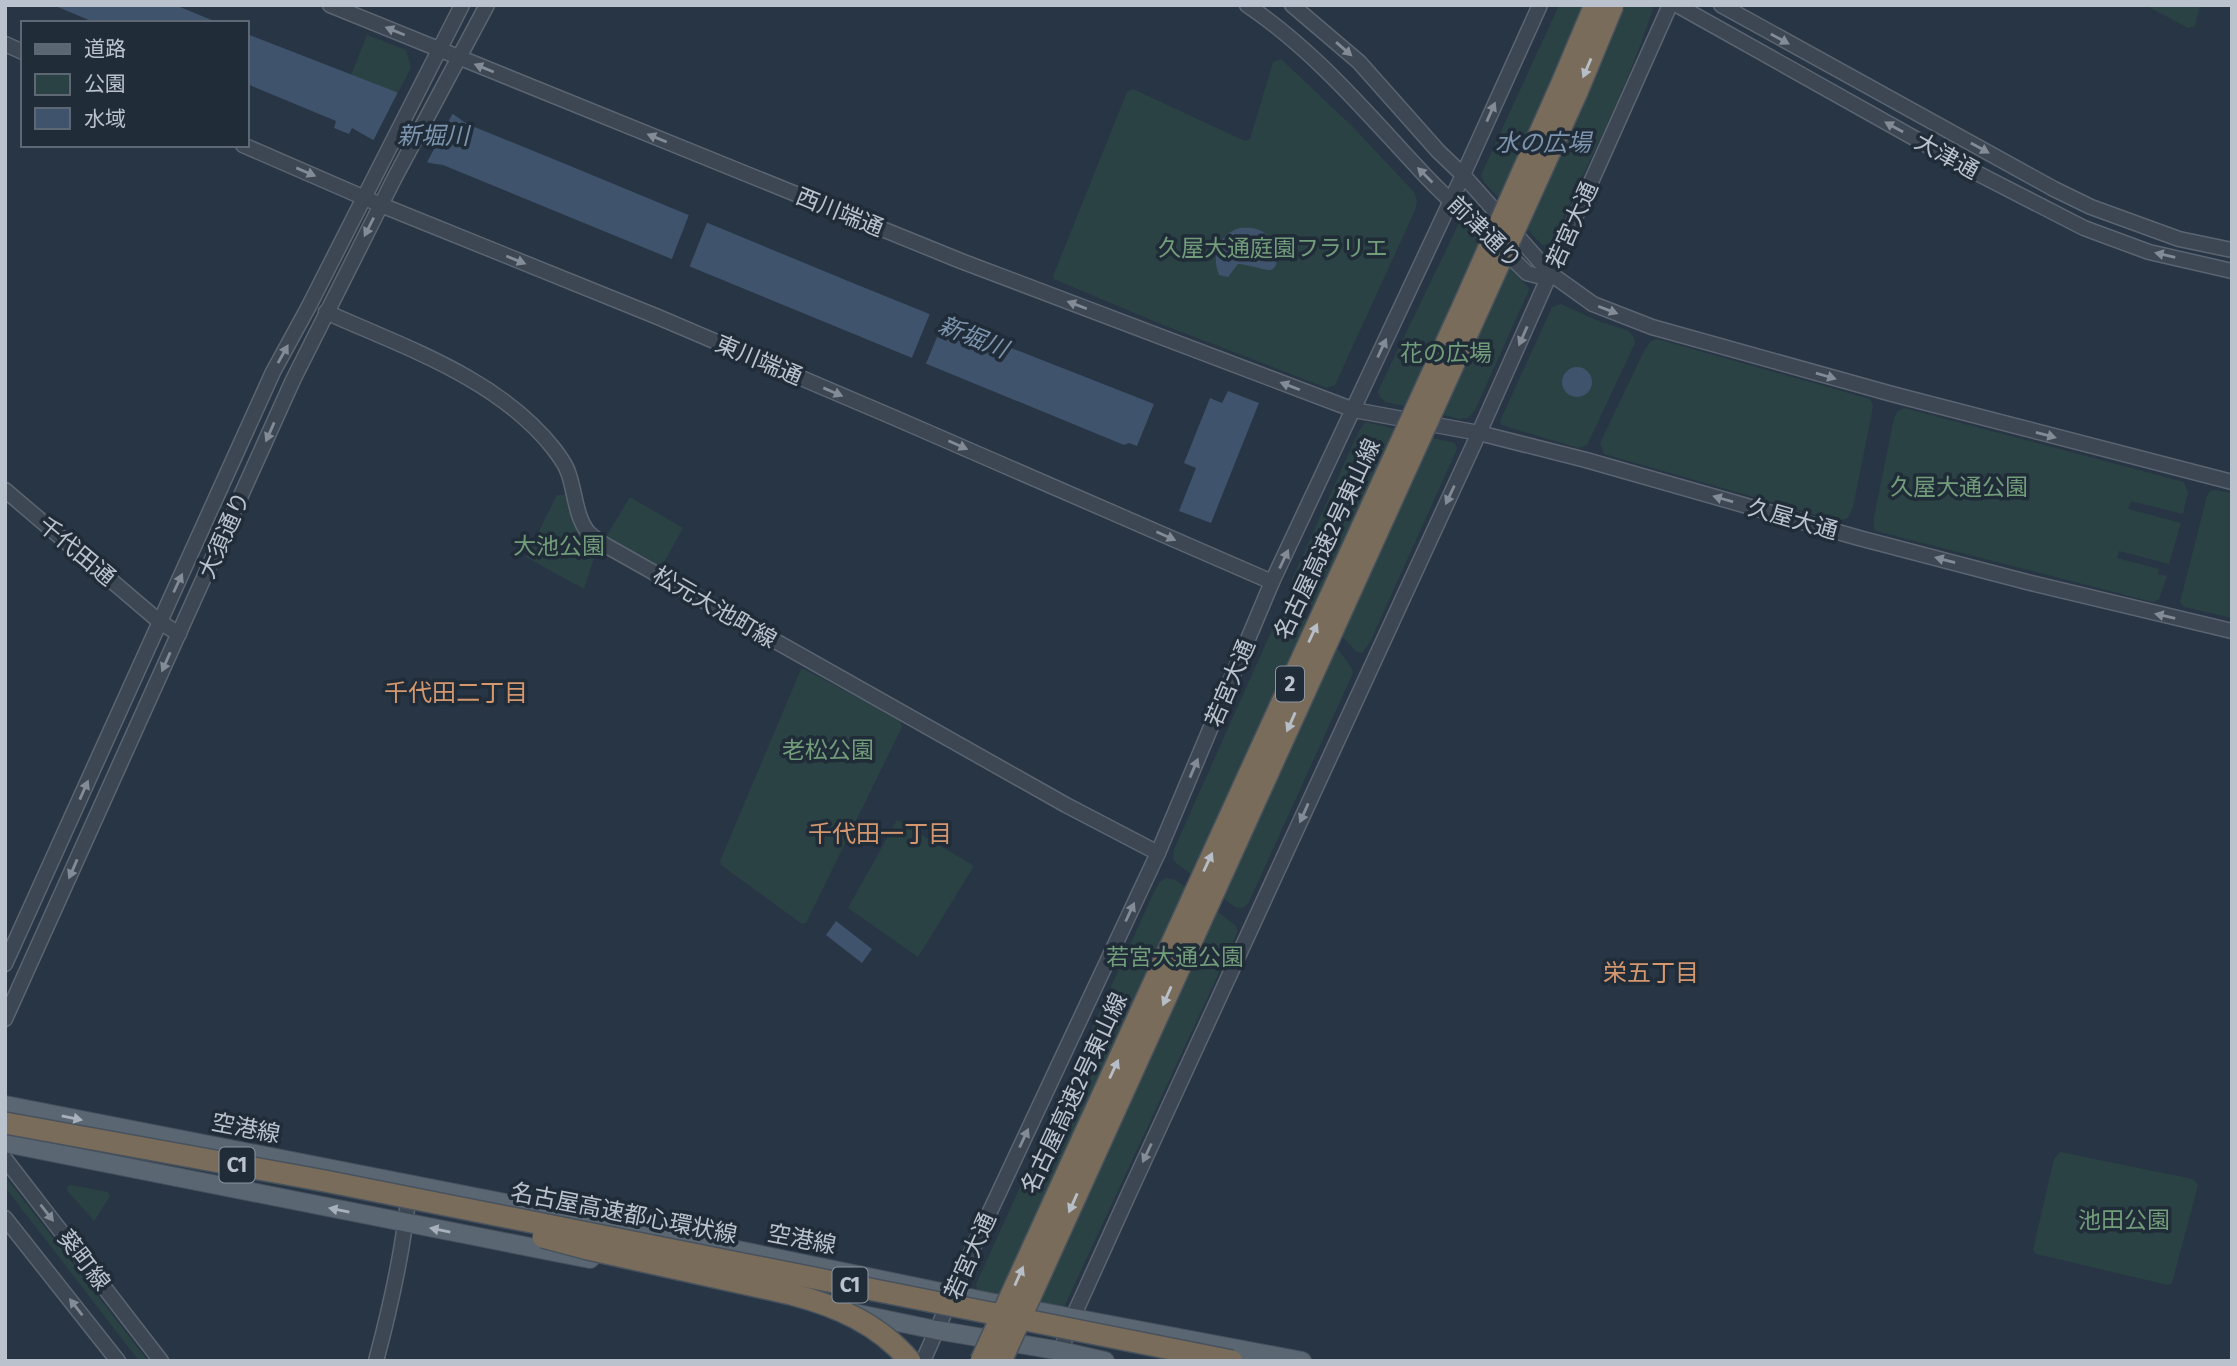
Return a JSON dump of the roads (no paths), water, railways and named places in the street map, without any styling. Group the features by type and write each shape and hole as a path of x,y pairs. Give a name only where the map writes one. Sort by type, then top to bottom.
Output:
{"highway":[{"name":"名古屋高速2号東山線","path":"981,1361 1458,317 1595,5"},
{"name":"名古屋高速2号東山線","path":"1001,1361 1577,92 1613,5"},
{"name":"名古屋高速都心環状線","path":"5,1123 299,1176 1232,1361"},
{"path":"467,1209 501,1225 555,1240 824,1303 853,1315 875,1329 910,1361"}],"main road":[{"name":"空港線","path":"5,1105 1302,1361"},
{"path":"5,1143 1059,1356 1105,1361"}],"street":[{"name":"西川端通","path":"330,5 961,261 1354,410"},
{"name":"大須通り","path":"5,964 273,372 462,5"},
{"name":"大須通り","path":"5,1019 293,380 381,205 487,5"},
{"name":"前津通り","path":"1247,5 1312,56 1369,113 1420,170 1527,273 1538,276 1551,274"},
{"name":"前津通り","path":"1292,5 1359,62 1551,274"},
{"name":"若宮大通","path":"923,1361 1158,853 1272,583 1463,175 1539,5"},
{"name":"若宮大通","path":"1059,1356 1073,1317 1479,433 1670,5"},
{"name":"大津通","path":"1677,5 1973,171 2084,228 2149,252 2232,271"},
{"name":"大津通","path":"1721,5 2091,207 2179,239 2232,250"},
{"path":"5,44 21,51"},
{"name":"東川端通","path":"248,147 381,205 658,317 1272,583"},
{"path":"1551,274 1594,304 1652,327 1916,401 2232,482"},
{"name":"松元大池町線","path":"326,312 450,367 513,406 539,430 558,453 568,472 582,523 589,534 605,545 1066,805 1158,853"},
{"name":"久屋大通","path":"1354,410 1479,433 1586,460 1859,538 2232,631"},
{"name":"千代田通","path":"5,490 160,622 179,634"},
{"name":"葵町線","path":"5,1159 161,1361"},
{"path":"376,1361 386,1327 406,1223 409,1185"},
{"name":"葵町線","path":"5,1218 118,1361"}],"water":[{"path":"53,5 175,5 214,21 91,21"},
{"name":"新堀川","path":"248,34 453,114 467,124 945,322 1154,404 1137,446 1129,443 1124,445 443,165 408,156 352,128 349,134 334,128 336,121 248,84"},
{"path":"1240,228 1258,229 1270,238 1276,252 1275,267 1269,270 1238,264 1228,277 1219,275 1216,260 1218,246 1226,235"},
{"path":"1577,367 1588,371 1592,382 1588,393 1577,397 1566,393 1562,382 1566,371"},
{"path":"1228,391 1259,403 1211,523 1179,511 1196,468 1184,463 1210,398 1222,403"},
{"path":"836,921 872,949 862,963 826,935"}],"district":[{"name":"千代田二丁目","path":"456,693"},
{"name":"千代田一丁目","path":"880,834"},
{"name":"栄五丁目","path":"1651,973"}],"water label":[{"name":"水の広場","path":"1543,143"}],"park label":[{"name":"久屋大通庭園フラリエ","path":"1273,248"},
{"name":"花の広場","path":"1446,353"},
{"name":"久屋大通公園","path":"1959,487"},
{"name":"大池公園","path":"559,546"},
{"name":"老松公園","path":"828,750"},
{"name":"若宮大通公園","path":"1175,957"},
{"name":"池田公園","path":"2124,1220"}]}
